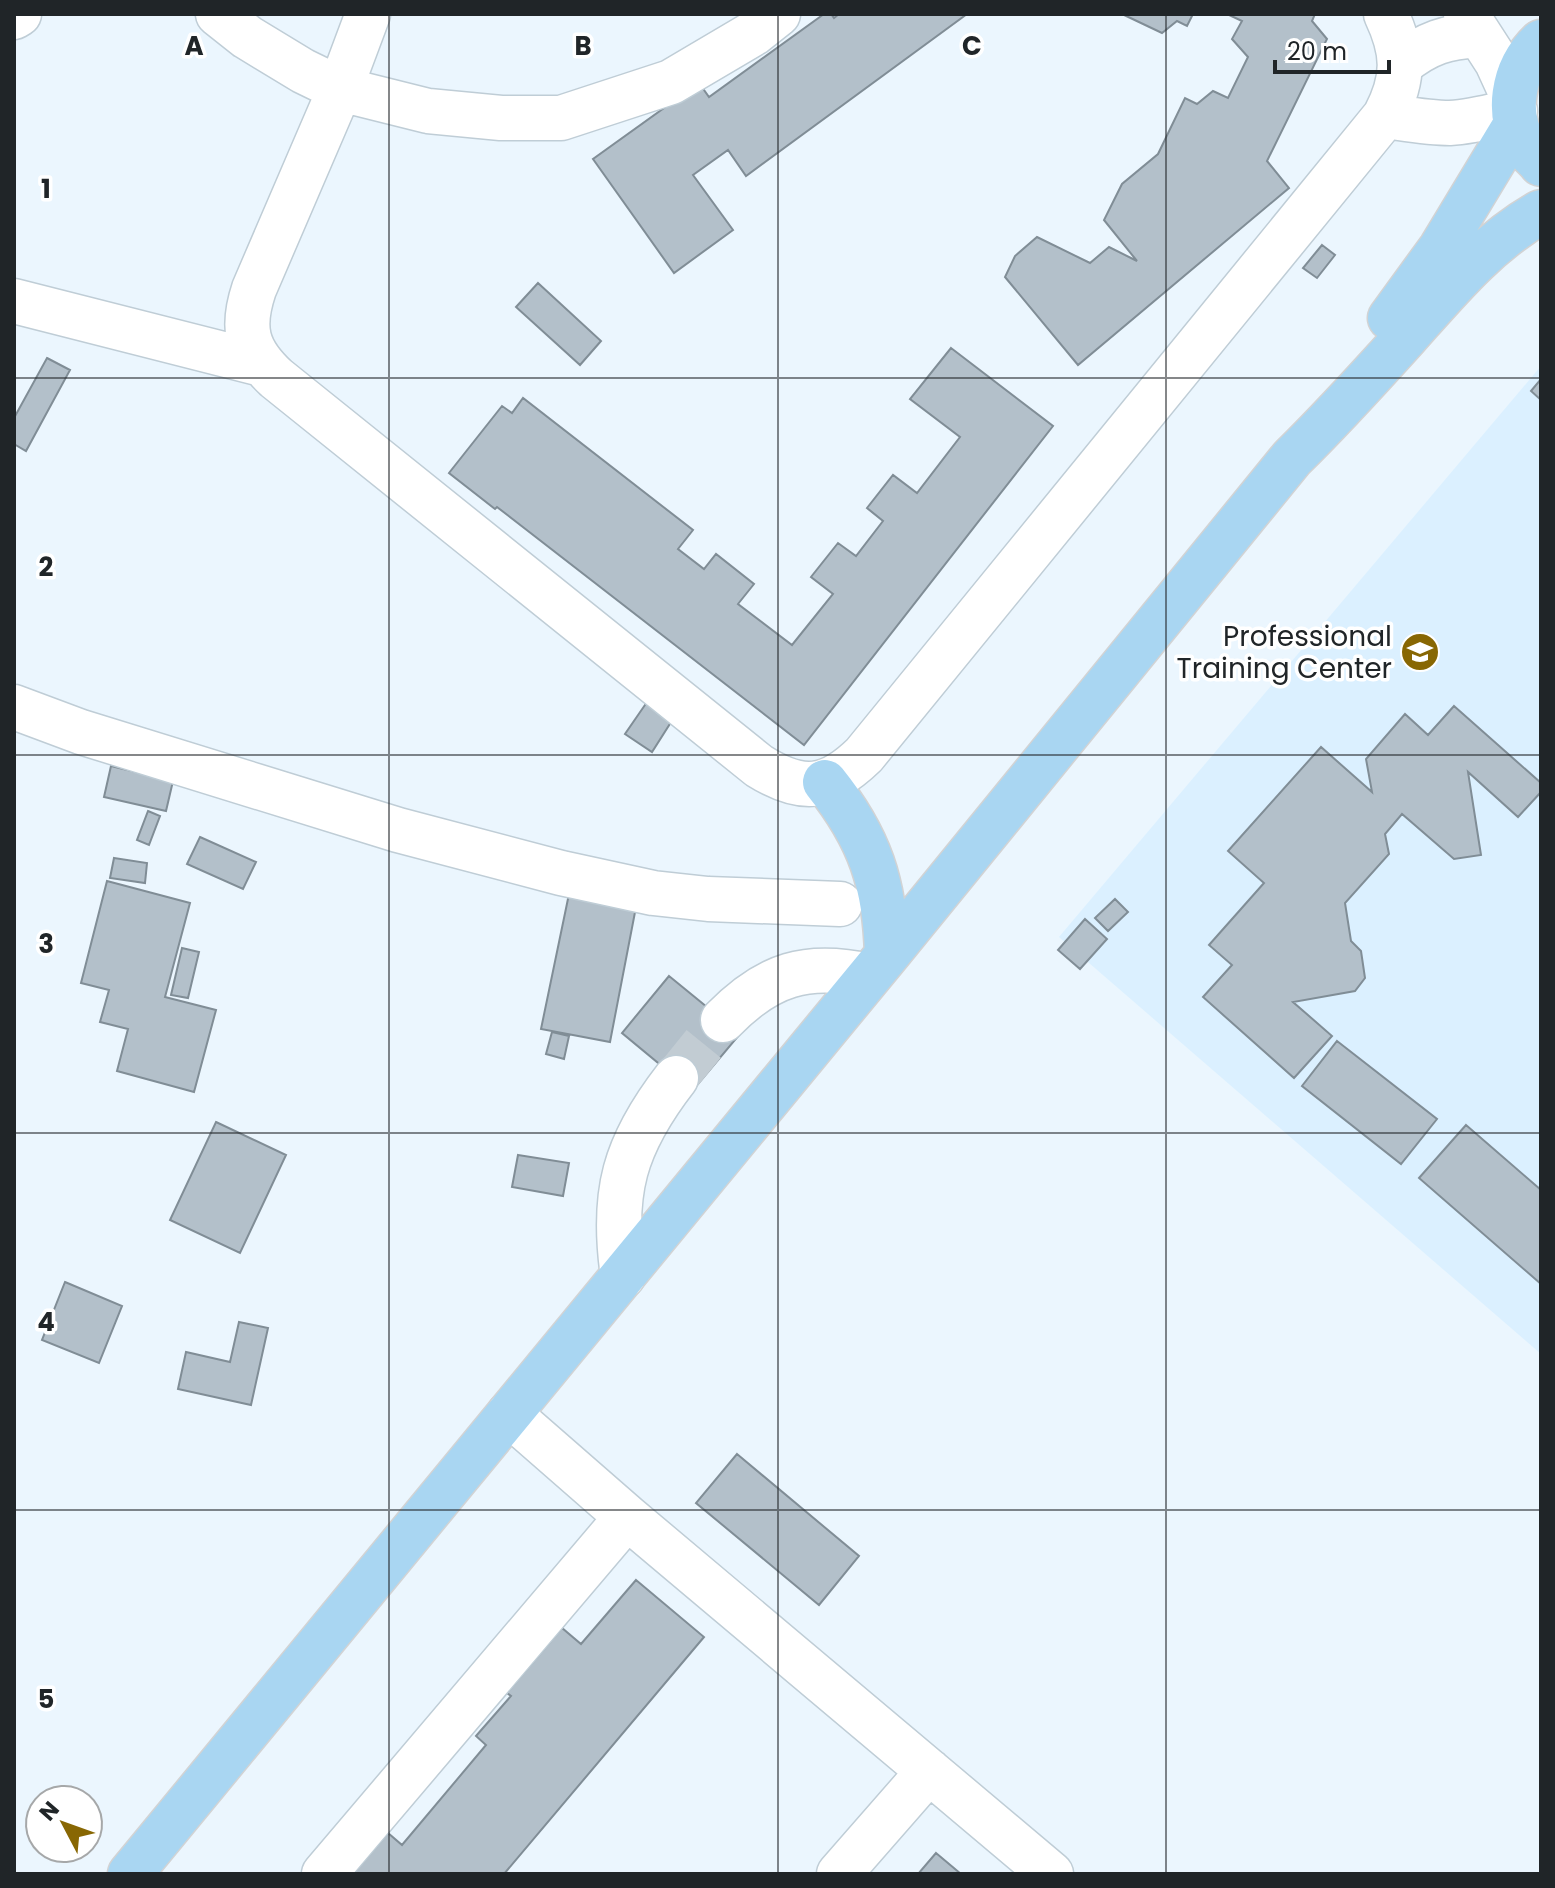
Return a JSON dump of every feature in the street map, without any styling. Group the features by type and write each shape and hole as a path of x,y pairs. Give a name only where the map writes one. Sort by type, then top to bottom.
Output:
{"main road":[{"path":"1292,458 1329,401 1441,248 1514,111 1521,68 1541,42"},
{"path":"1514,111 1527,148 1541,164"},
{"path":"130,1874 1292,458 1342,408 1467,269 1505,236 1541,212"},
{"path":"825,782 845,807 860,834 882,893 886,923 878,966"}],"street":[{"path":"218,14 247,37 340,89 428,111 501,118 561,118 671,82 754,33 778,14"},
{"path":"368,14 340,89 254,289 248,307 247,328 252,347 262,364 276,378 759,766 779,779 802,784 825,782 847,772 864,755 1385,116 1399,82 1401,64 1386,14"},
{"path":"1385,116 1450,123 1514,111 1497,62 1473,25 1463,35 1437,41 1401,64"},
{"path":"14,301 262,364"},
{"path":"14,707 81,732 398,830 561,873 653,893 708,899 840,904"},
{"path":"723,1020 742,1001 764,986 789,975 878,966"},
{"path":"623,1276 618,1241 618,1205 625,1171 637,1137 654,1106 676,1078"},
{"path":"509,1414 1051,1874"},
{"path":"324,1874 627,1517"},
{"path":"839,1874 929,1771"}],"shaded area":[{"name":"Professional Training Center","path":"1541,366 1541,1354 1059,937"}],"building":[{"path":"824,14 831,14 834,18 839,14 967,14 746,176 728,150 693,175 733,230 674,273 593,159 699,83 709,97"},
{"path":"1122,14 1193,14 1187,26 1177,21 1162,33"},
{"path":"1227,14 1315,14 1312,21 1327,39 1267,161 1289,188 1078,365 1005,277 1015,256 1037,237 1090,263 1109,247 1137,261 1104,220 1122,184 1158,154 1185,98 1197,104 1213,91 1228,98 1248,57 1232,39 1242,21"},
{"path":"1322,245 1335,255 1317,278 1303,268"},
{"path":"538,283 601,341 580,365 516,307"},
{"path":"951,348 1053,426 804,745 449,473 502,406 512,413 523,398 693,530 678,549 704,569 716,554 754,584 738,604 792,645 833,594 811,577 838,543 856,556 883,521 867,508 893,475 917,493 960,437 910,399"},
{"path":"47,358 70,370 26,451 14,444 14,418"},
{"path":"1541,379 1541,400 1531,391"},
{"path":"647,702 673,719 652,752 625,734"},
{"path":"1454,706 1541,783 1541,792 1518,817 1468,772 1481,855 1454,859 1402,814 1385,834 1389,854 1345,903 1351,941 1361,951 1365,978 1355,991 1293,1002 1332,1036 1294,1078 1203,997 1232,965 1209,945 1264,883 1228,851 1321,747 1372,792 1366,759 1405,714 1428,735"},
{"path":"111,766 173,781 166,811 104,797"},
{"path":"148,811 160,816 149,845 137,840"},
{"path":"200,837 256,862 243,889 187,864"},
{"path":"114,858 147,863 145,883 110,878"},
{"path":"107,881 190,903 165,997 216,1010 194,1092 117,1071 128,1029 100,1022 109,990 81,983"},
{"path":"569,894 636,907 610,1042 541,1029"},
{"path":"1115,899 1128,912 1108,931 1095,918"},
{"path":"1085,919 1107,939 1080,969 1058,950"},
{"path":"182,948 199,952 188,998 171,995"},
{"path":"669,976 740,1034 692,1091 622,1033"},
{"path":"552,1032 569,1036 564,1059 546,1054"},
{"path":"1337,1041 1437,1119 1401,1164 1302,1086"},
{"path":"216,1122 286,1155 240,1253 170,1220"},
{"path":"1466,1125 1541,1190 1541,1284 1419,1178"},
{"path":"518,1155 569,1163 563,1196 512,1187"},
{"path":"65,1282 122,1306 99,1363 42,1340"},
{"path":"239,1322 268,1328 251,1405 178,1389 186,1352 230,1362"},
{"path":"737,1454 859,1556 819,1605 696,1503"},
{"path":"636,1580 704,1637 504,1874 353,1874 388,1833 402,1845 486,1745 476,1736 511,1696 507,1693 562,1628 581,1644"},
{"path":"936,1853 961,1874 918,1874"}],"tunnel":[{"path":"676,1078 723,1020"}],"place":[{"name":"Professional Training Center","path":"1420,652"}]}
